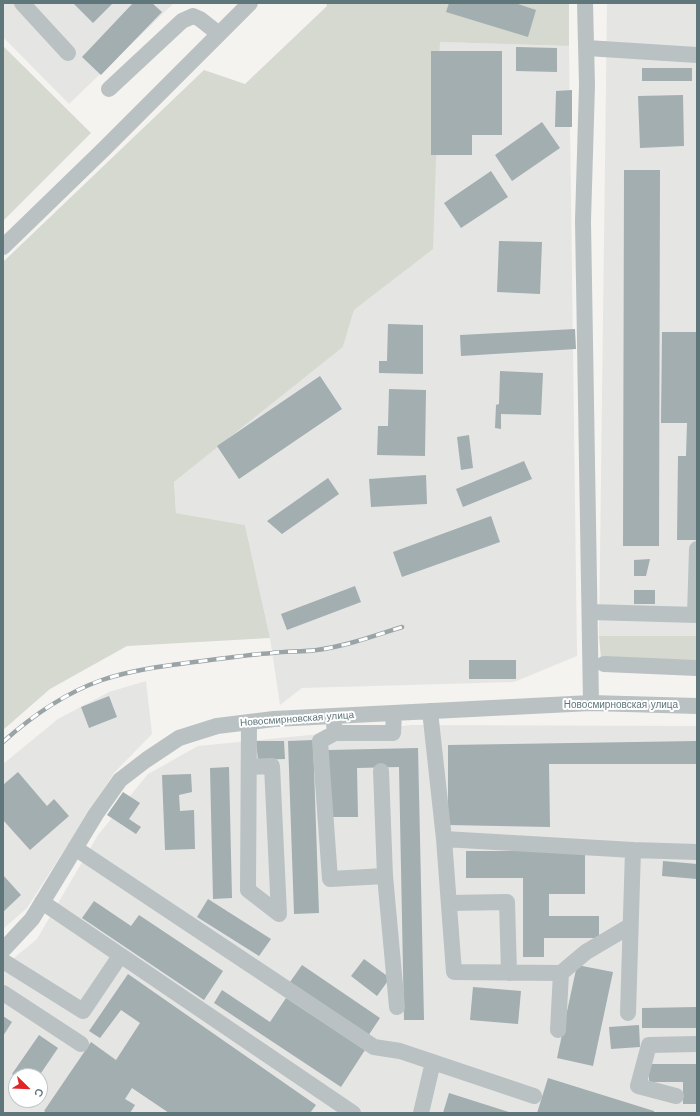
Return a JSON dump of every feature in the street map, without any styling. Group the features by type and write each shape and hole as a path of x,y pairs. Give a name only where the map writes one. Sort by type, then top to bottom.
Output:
{"street":[{"path":"22,3 68,53"},
{"path":"3,247 250,3"},
{"path":"585,3 587,48 583,221 591,704"},
{"path":"109,89 182,21 193,16 200,19 219,34"},
{"path":"587,48 697,55"},
{"path":"590,612 696,615 697,549"},
{"path":"604,664 697,668"},
{"name":"Новосмирновская улица","path":"3,950 32,919 96,814 120,780 146,760 179,738 218,726 274,719 591,704 697,706"},
{"path":"430,712 444,839 454,972 561,973 586,952 630,926"},
{"path":"385,876 330,879 320,741 335,733 393,733 394,713"},
{"path":"333,716 335,733"},
{"path":"249,722 248,890 279,914 272,766 249,767"},
{"path":"381,771 385,876 397,1007"},
{"path":"444,839 633,850 697,852"},
{"path":"75,848 374,1047 400,1051 534,1096"},
{"path":"628,1013 633,850"},
{"path":"42,902 353,1113"},
{"path":"449,903 507,902 509,973"},
{"path":"3,961 83,1011 120,956"},
{"path":"558,1030 561,973"},
{"path":"3,993 81,1044"},
{"path":"676,1096 638,1086 649,1045 697,1044"},
{"path":"421,1113 433,1062"}],"shaded area":[{"path":"3,3 174,3 69,104 3,37"},
{"path":"326,3 569,3 569,46 440,42 433,249 354,310 343,347 174,482 176,513 245,525 270,638 127,646 50,689 3,730 3,262 204,70 245,84 327,6"},
{"path":"607,3 697,3 697,636 599,636"},
{"path":"440,42 569,46 577,656 514,682 302,688 280,705 270,638 245,525 176,513 174,482 343,347 354,310 432,249"},
{"path":"3,46 91,133 3,221"},
{"path":"599,636 697,636 697,660 601,659"},
{"path":"146,681 152,734 114,773 27,908 3,929 3,764 58,719 109,692"},
{"path":"412,725 697,726 697,1113 3,1113 3,967 37,939 98,835 148,774 198,746"}],"building":[{"path":"73,3 113,3 93,23"},
{"path":"133,3 152,3 162,12 101,75 82,57"},
{"path":"449,3 515,3 536,10 528,37 446,12"},
{"path":"516,47 557,48 557,72 516,71"},
{"path":"431,51 502,51 502,135 472,135 472,155 431,155"},
{"path":"642,68 692,68 692,81 642,81"},
{"path":"572,90 572,127 555,127 556,91"},
{"path":"683,95 684,146 640,148 638,96"},
{"path":"542,122 560,148 512,181 495,155"},
{"path":"624,170 660,170 659,546 623,546"},
{"path":"491,171 508,197 461,228 444,203"},
{"path":"499,241 542,242 540,294 497,292"},
{"path":"388,324 423,325 423,374 379,373 379,361 387,361"},
{"path":"575,329 576,349 461,356 460,335"},
{"path":"662,332 697,332 697,540 677,540 678,456 686,456 687,423 661,423"},
{"path":"500,371 543,373 541,415 501,414 501,429 495,428 496,405 499,404"},
{"path":"320,376 342,409 239,479 217,446"},
{"path":"389,389 426,390 425,456 377,455 378,426 388,426"},
{"path":"469,435 473,468 461,470 457,437"},
{"path":"524,461 532,479 463,507 456,489"},
{"path":"426,475 427,504 371,507 369,479"},
{"path":"328,478 339,494 282,534 267,521"},
{"path":"491,516 500,542 402,577 393,552"},
{"path":"650,559 646,576 634,576 634,560"},
{"path":"355,586 361,602 287,630 281,614"},
{"path":"634,590 655,590 655,604 634,604"},
{"path":"469,660 516,660 516,679 469,679"},
{"path":"109,696 117,717 89,728 81,707"},
{"path":"313,740 319,913 294,914 288,741"},
{"path":"256,741 284,741 285,759 258,760"},
{"path":"697,741 697,764 549,764 550,827 448,825 448,745"},
{"path":"418,748 424,1020 404,1020 399,767 357,768 358,817 329,817 328,750"},
{"path":"229,767 232,898 213,899 210,768"},
{"path":"18,772 47,806 54,799 69,816 30,850 3,820 3,785"},
{"path":"191,774 192,792 179,795 180,811 194,810 195,849 165,850 162,775"},
{"path":"123,792 140,803 129,819 141,827 136,834 107,815"},
{"path":"466,851 585,851 585,894 549,894 549,916 599,916 599,938 544,938 544,957 523,957 523,878 466,878"},
{"path":"663,861 697,864 697,879 662,876"},
{"path":"3,875 21,895 3,912"},
{"path":"208,899 271,939 259,956 197,917"},
{"path":"94,901 131,926 139,915 223,971 204,1000 82,918"},
{"path":"364,959 390,978 377,996 351,976"},
{"path":"302,965 380,1018 368,1036 290,982"},
{"path":"577,965 613,972 593,1066 557,1058"},
{"path":"128,974 316,1105 310,1113 169,1113 132,1088 125,1099 135,1105 130,1113 47,1113 44,1111 48,1108 48,1105 91,1042 116,1060 140,1023 121,1010 100,1038 89,1031"},
{"path":"473,987 521,991 518,1024 470,1020"},
{"path":"222,990 270,1022 286,998 365,1050 341,1087 214,1003"},
{"path":"697,1007 697,1028 642,1028 642,1008"},
{"path":"3,1016 12,1022 3,1036"},
{"path":"639,1025 640,1047 611,1049 609,1027"},
{"path":"39,1035 58,1048 44,1068 16,1068"},
{"path":"649,1064 697,1064 697,1104 683,1104 683,1082 649,1082"},
{"path":"548,1078 654,1111 654,1113 537,1113"},
{"path":"449,1093 512,1113 443,1113"}],"railway":[{"path":"3,742 37,714 62,698 102,680 148,669 182,664 252,655 311,651 328,648 402,627"}]}
